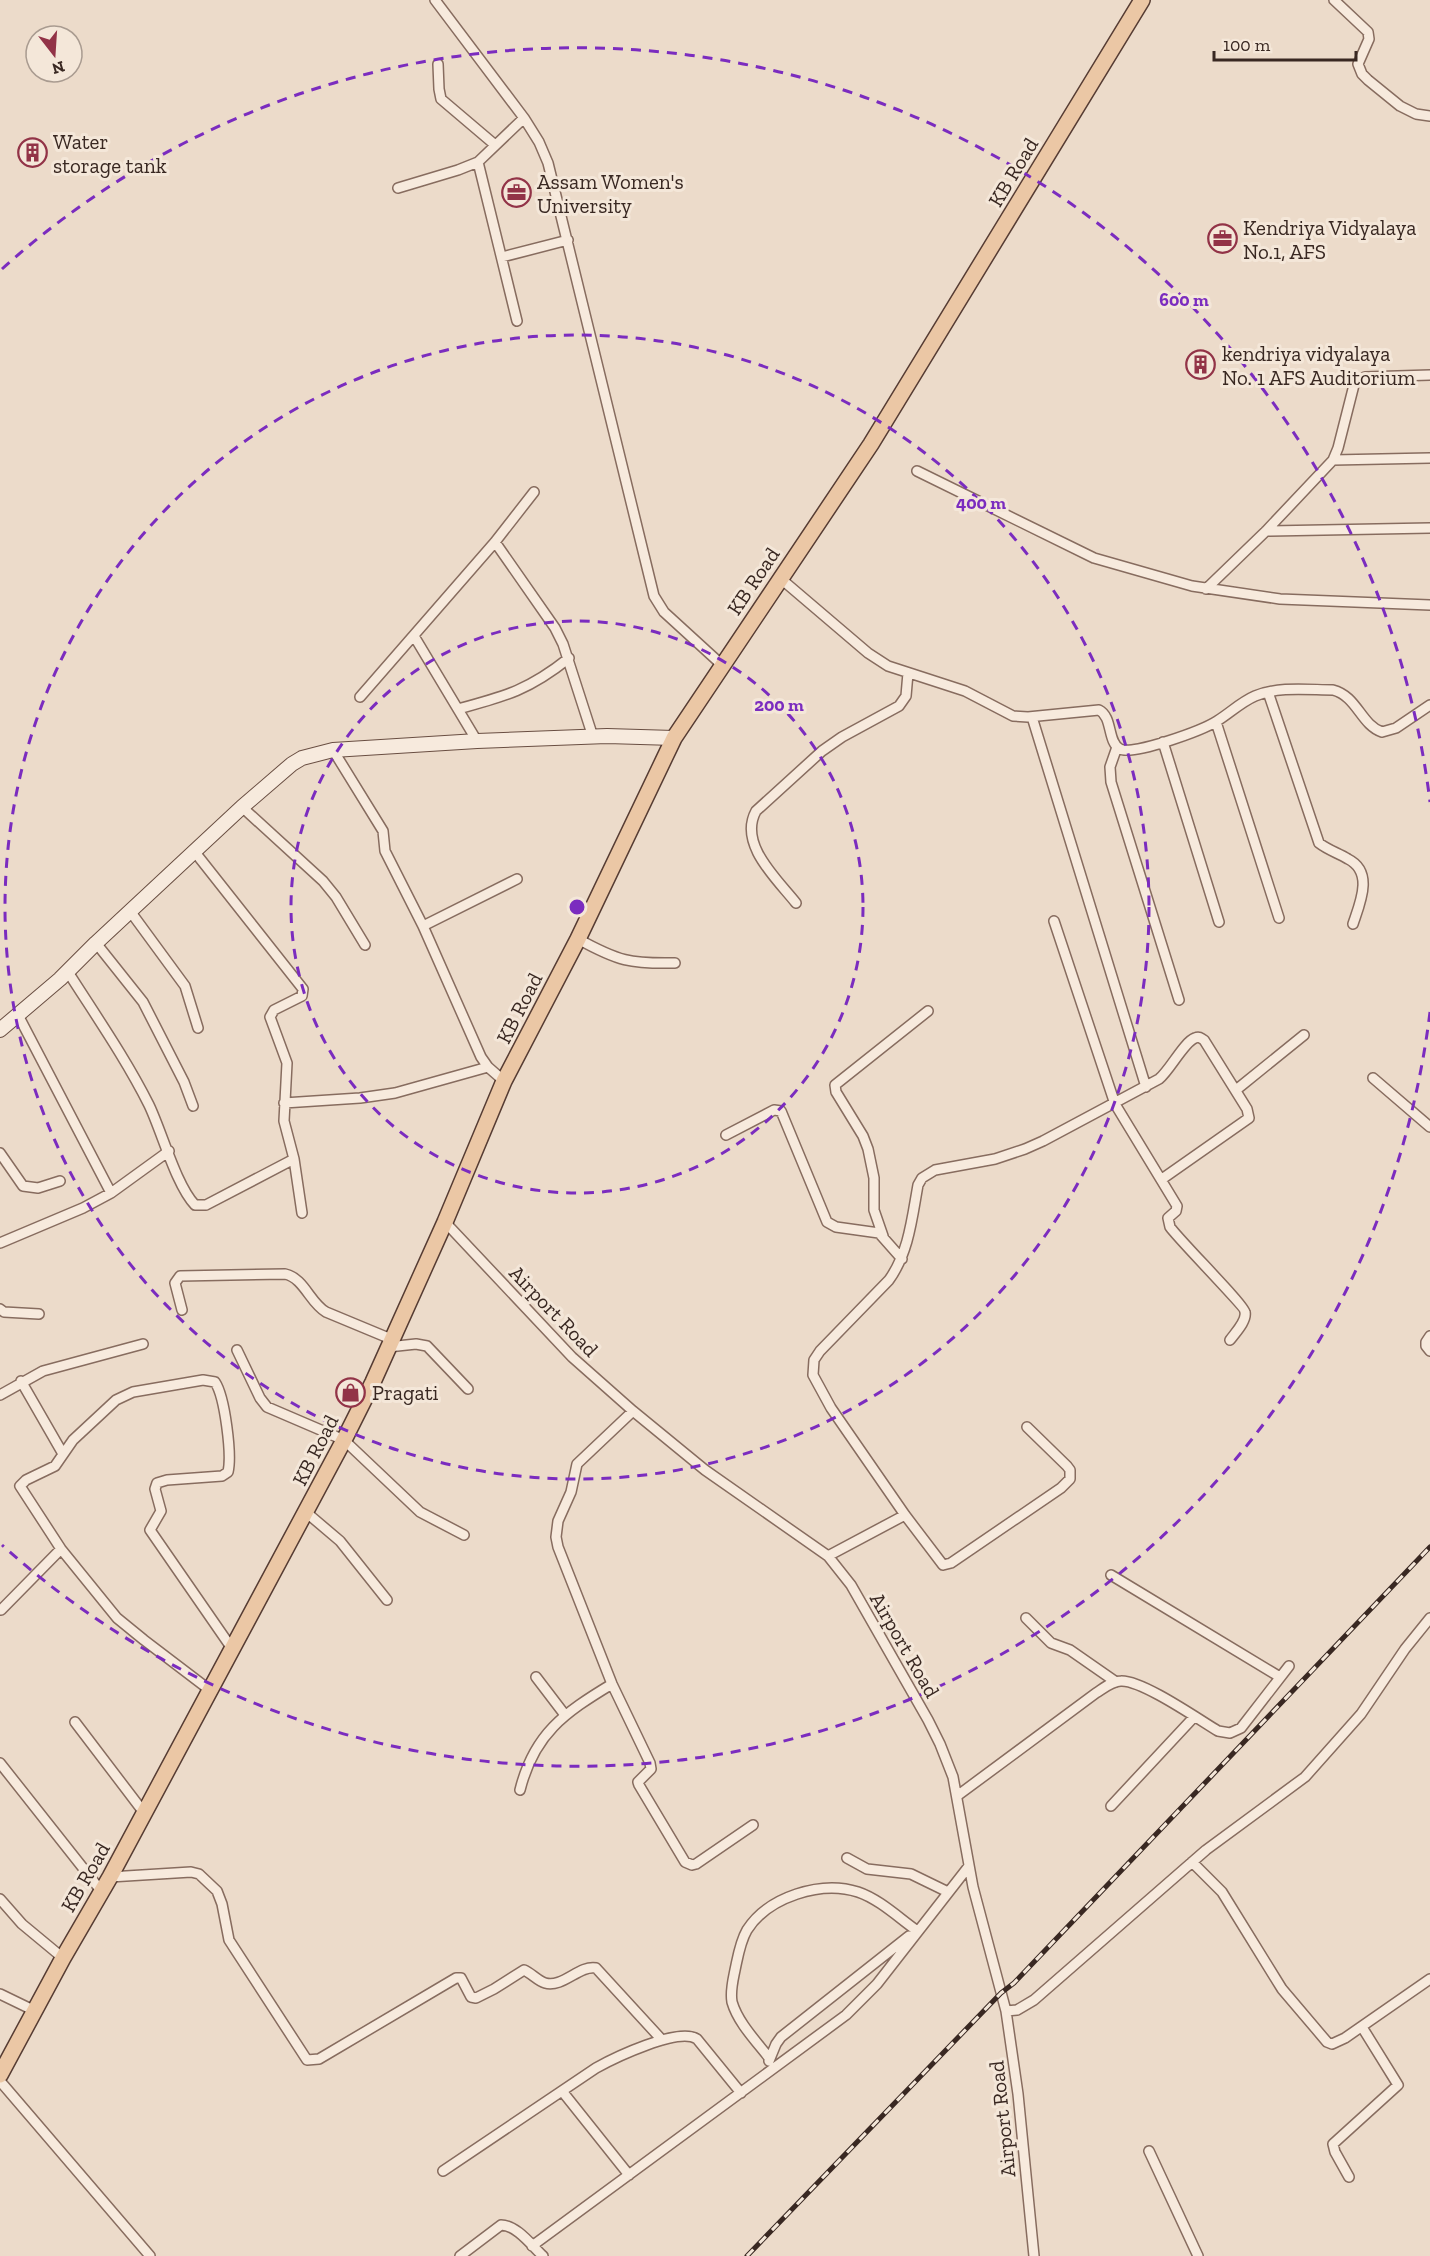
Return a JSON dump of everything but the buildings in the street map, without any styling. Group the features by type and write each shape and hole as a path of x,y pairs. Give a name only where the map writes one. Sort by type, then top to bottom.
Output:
{"main road":[{"name":"KB Road","path":"0,2074 33,2010 110,1878 234,1650 344,1440 445,1222 504,1082 578,939 674,738 871,444 1142,0"},
{"path":"0,1030 68,972 242,807 292,764 314,753 477,741 593,737 674,738"}],"street":[{"path":"435,0 524,118 539,142 548,163 568,240 612,434 654,596 664,612 722,665"},
{"path":"1334,0 1368,32 1369,39 1358,64 1362,74 1408,111 1430,116"},
{"path":"438,64 441,99 494,144"},
{"path":"398,188 478,162 494,144 524,118"},
{"path":"478,162 517,321"},
{"path":"502,257 568,240"},
{"path":"1206,589 1266,531 1333,460 1355,381 1365,377 1430,375"},
{"path":"1333,460 1430,458"},
{"path":"916,471 1094,558 1206,589 1280,599 1430,604"},
{"path":"360,697 495,542 534,492"},
{"path":"1266,531 1430,528"},
{"path":"495,542 555,628 569,658 593,737"},
{"path":"780,578 868,653 888,666 965,691 1013,716 1032,717 1099,710 1106,716 1117,747 1110,767 1111,782 1179,1000"},
{"path":"414,636 477,741"},
{"path":"458,709 525,688 569,658"},
{"path":"796,903 757,849 751,834 753,818 761,806 822,751 842,737 899,706 906,696 908,673"},
{"path":"1117,747 1127,751 1195,732 1216,722 1245,701 1268,692 1306,690 1340,692 1351,700 1372,726 1382,732 1396,728 1430,705"},
{"path":"1268,692 1319,843 1353,861 1361,872 1363,889 1353,924"},
{"path":"1032,717 1146,1087"},
{"path":"1216,722 1279,918"},
{"path":"1163,742 1219,922"},
{"path":"333,750 383,831 385,851 423,926 488,1067 504,1082"},
{"path":"242,807 323,881 336,897 365,945"},
{"path":"194,851 303,989 302,996 274,1010 270,1017 287,1063 284,1121 294,1159 302,1213"},
{"path":"423,926 516,879"},
{"path":"130,911 185,986 198,1028"},
{"path":"1054,921 1115,1104 1177,1206 1176,1211 1168,1218 1170,1227 1245,1308 1246,1316 1230,1340"},
{"path":"578,939 616,959 637,963 675,963"},
{"path":"96,943 143,1002 184,1082 193,1106"},
{"path":"68,972 140,1089 193,1202 198,1206 206,1204 294,1159"},
{"path":"902,1259 883,1236 874,1215 874,1178 868,1149 863,1136 836,1092 835,1085 928,1011"},
{"path":"18,1015 111,1193"},
{"path":"1236,1090 1304,1035"},
{"path":"1027,1427 1071,1470 1070,1479 1061,1488 948,1565 944,1565 938,1561 831,1408 817,1383 812,1368 814,1360 889,1280 902,1259 918,1185 927,1174 995,1159 1025,1149 1115,1104 1166,1074 1189,1042 1196,1037 1204,1040 1249,1114 1246,1122 1162,1179"},
{"path":"284,1103 360,1098 395,1093 488,1067"},
{"path":"1373,1078 1430,1127"},
{"path":"726,1135 774,1110 781,1111 827,1222 836,1227 874,1232 883,1236"},
{"path":"0,1243 64,1217 111,1193 169,1151"},
{"path":"0,1153 23,1186 38,1188 60,1181"},
{"name":"Airport Road","path":"445,1222 572,1357 633,1412 705,1470 828,1556 850,1585 928,1720 946,1757 957,1796 977,1904 1006,2011 1018,2094 1034,2256"},
{"path":"182,1310 175,1282 180,1276 285,1274 296,1279 318,1308 389,1343 427,1346 468,1389"},
{"path":"0,1309 4,1312 39,1314"},
{"path":"1430,1336 1426,1347 1430,1351"},
{"path":"0,1395 43,1371 143,1344"},
{"path":"237,1350 260,1398 267,1407 344,1440 420,1512 464,1535"},
{"path":"211,1691 125,1625 61,1549 20,1486 26,1480 55,1466 73,1440 109,1405 123,1396 204,1380 215,1382 223,1403 228,1473 222,1476 167,1480 157,1483 155,1489 161,1511 150,1530 234,1650"},
{"path":"21,1382 63,1454"},
{"path":"633,1412 577,1464 573,1485 556,1530 560,1553 612,1684 651,1767 638,1782 639,1785 685,1862 688,1865 696,1864 753,1825"},
{"path":"307,1513 340,1541 387,1600"},
{"path":"828,1556 905,1515"},
{"path":"1,1610 61,1549"},
{"path":"1111,1575 1280,1677"},
{"path":"1026,1618 1051,1642 1070,1650 1116,1682"},
{"path":"1006,2011 1024,2007 1062,1978 1159,1889 1305,1776 1361,1714 1405,1649 1430,1618"},
{"path":"957,1796 1096,1693 1116,1682 1124,1680 1140,1685 1218,1731 1236,1732 1289,1666"},
{"path":"536,1677 565,1715"},
{"path":"520,1790 530,1758 554,1726 565,1715 612,1684"},
{"path":"1111,1806 1194,1717"},
{"path":"75,1722 145,1814"},
{"path":"0,1763 102,1892"},
{"path":"0,1782 10,1776"},
{"path":"847,1858 867,1869 911,1874 948,1892"},
{"path":"1192,1862 1222,1892 1282,1989 1327,2042 1338,2042 1430,1979"},
{"path":"532,2246 846,2015 877,1984 969,1866"},
{"path":"110,1878 181,1871 199,1875 211,1885 220,1897 229,1940 307,2060 319,2059 456,1978 461,1978 471,1997 476,1998 524,1970 548,1983 560,1981 589,1968 596,1968 662,2040"},
{"path":"770,2059 741,2020 731,1996 742,1941 750,1926 759,1917 775,1905 793,1896 819,1890 847,1890 860,1893 919,1928"},
{"path":"0,1899 15,1918 63,1958"},
{"path":"765,2074 776,2044 781,2037 919,1928"},
{"path":"0,1994 33,2010"},
{"path":"1349,2177 1333,2144 1398,2085 1362,2027"},
{"path":"443,2171 587,2073 614,2059 662,2040 687,2035 697,2039 741,2093"},
{"path":"0,2081 150,2256"},
{"path":"562,2091 629,2175"},
{"path":"1149,2151 1198,2256"},
{"path":"460,2256 501,2225 512,2229 543,2256"}],"railway":[{"path":"747,2256 1001,1993 1014,1983 1430,1547"}],"place":[{"name":"Water storage tank","path":"32,153"},
{"name":"Assam Women's University","path":"516,193"},
{"name":"Kendriya Vidyalaya No.1, AFS","path":"1222,239"},
{"name":"kendriya vidyalaya No. 1 AFS Auditorium","path":"1201,365"},
{"name":"Pragati","path":"351,1392"}]}
